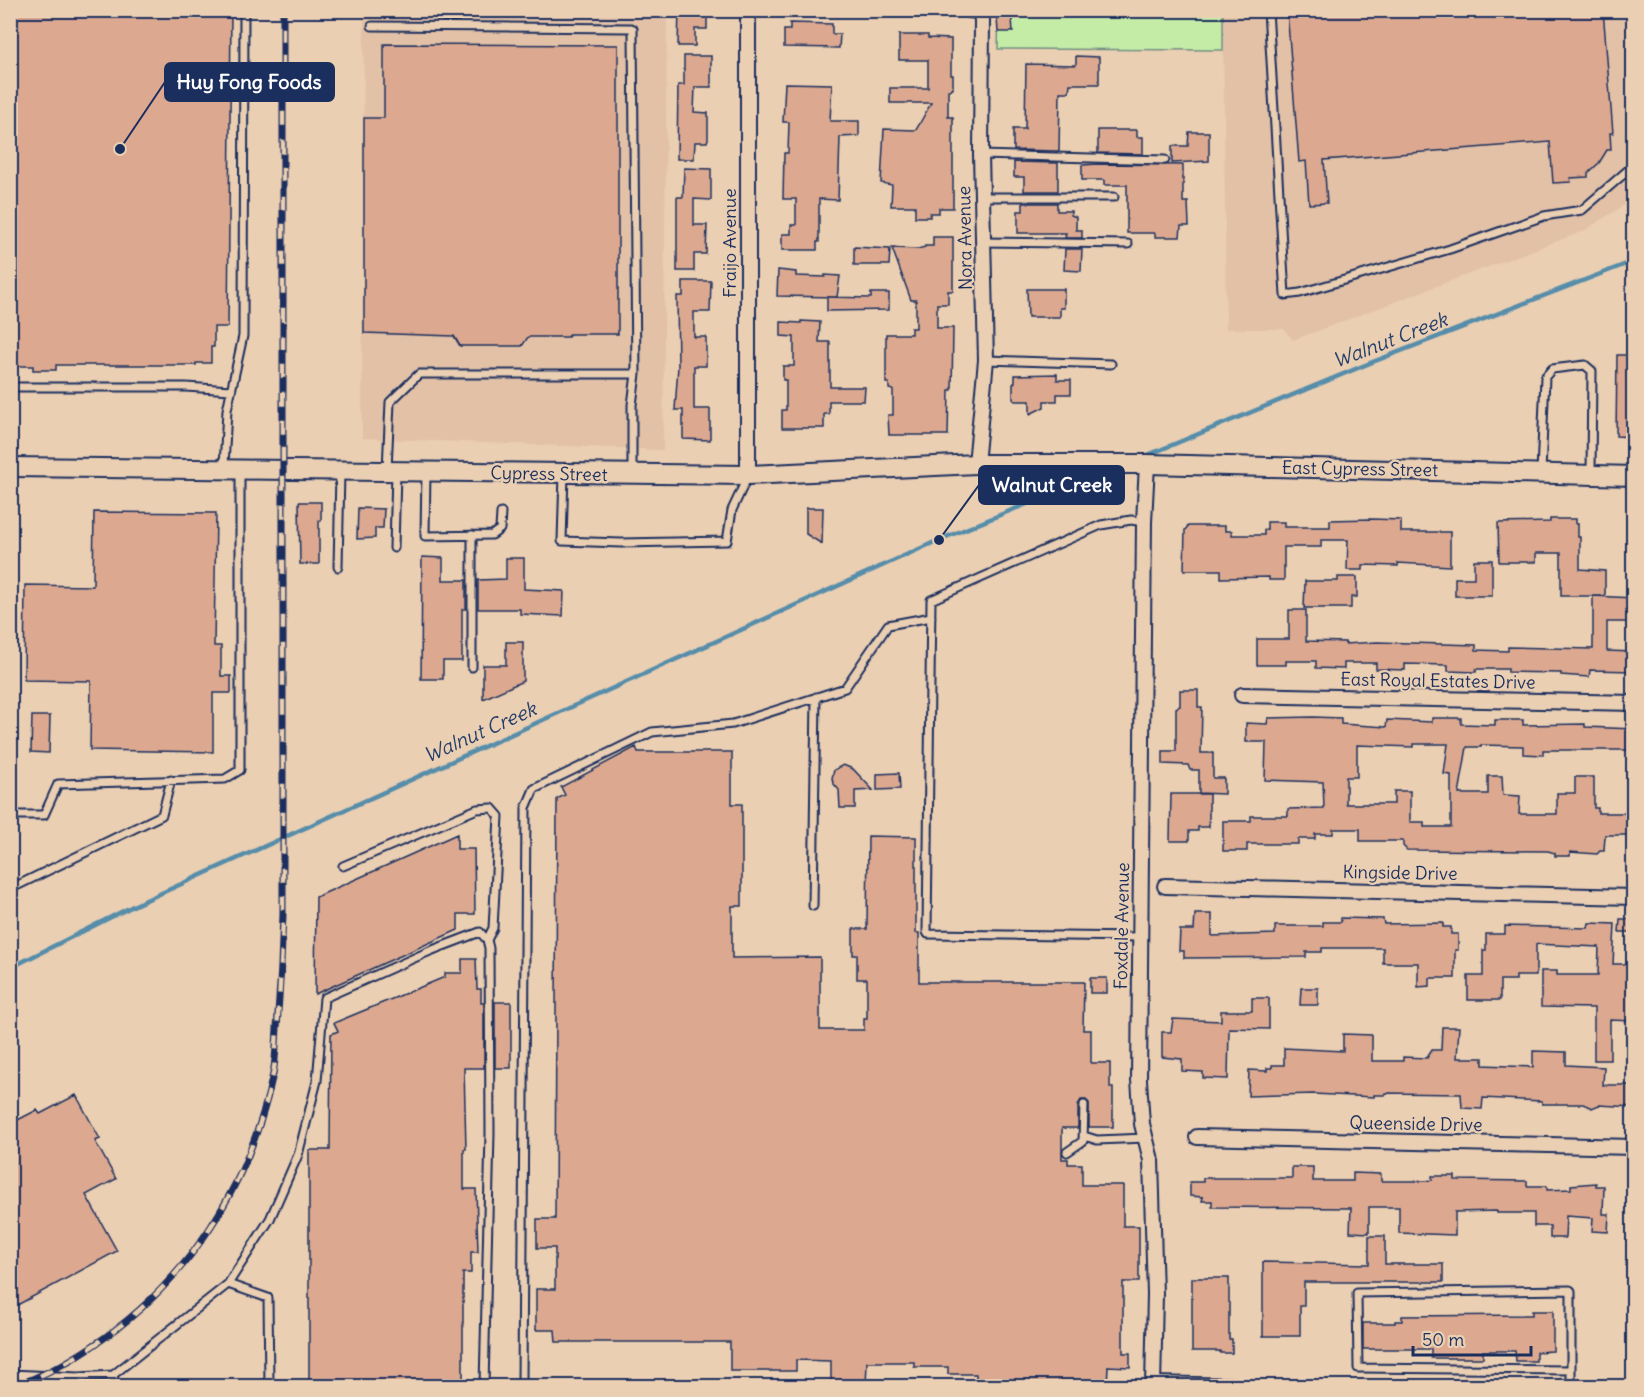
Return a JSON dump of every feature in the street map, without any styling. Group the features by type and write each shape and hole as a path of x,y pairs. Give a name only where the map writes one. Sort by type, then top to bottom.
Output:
{"street":[{"name":"Fraijo Avenue","path":"748,10 748,476"},
{"path":"969,10 980,11"},
{"name":"Nora Avenue","path":"976,464 986,360 982,242 982,20 980,11"},
{"name":"Cypress Street","path":"10,467 748,476 976,464 1087,464"},
{"name":"East Cypress Street","path":"1087,464 1634,476"},
{"name":"Foxdale Avenue","path":"1147,466 1144,522 1138,1080 1142,1124 1151,1160 1154,1385"},
{"name":"East Royal Estates Drive","path":"1242,695 1634,703"},
{"name":"Kingside Drive","path":"1165,886 1634,897"},
{"name":"Queenside Drive","path":"1197,1137 1634,1148"},
{"path":"1154,1385 1236,1386"}],"lane":[{"path":"10,815 44,815 58,784 225,779 240,770 232,470 227,410 243,336 244,10"},
{"path":"1268,10 1285,294 1300,293 1450,249 1544,216 1582,210 1634,165"},
{"path":"372,26 633,28 636,374 632,474"},
{"path":"981,155 1165,160"},
{"path":"982,197 1114,197"},
{"path":"982,242 1128,244"},
{"path":"986,360 1111,364"},
{"path":"1541,473 1545,378 1552,369 1586,364 1592,371 1591,475"},
{"path":"394,548 390,402 419,374 636,374"},
{"path":"10,387 186,387 231,390"},
{"path":"338,567 340,472"},
{"path":"426,472 425,536 492,535 498,533 500,529 501,513"},
{"path":"564,474 562,541 621,543 727,541 732,510 748,476"},
{"path":"1140,937 927,933 931,600 1101,525 1131,520 1144,522"},
{"path":"472,536 472,667"},
{"path":"525,1386 522,1382 526,807 534,789 652,732 734,724 845,688 888,625 931,617"},
{"path":"813,906 816,698"},
{"path":"10,889 162,815 171,780"},
{"path":"343,866 477,808 492,808 500,816 493,928 487,940"},
{"path":"10,1374 79,1377 113,1375 228,1284 270,1219 298,1155 317,1081 324,998 430,951 480,932 487,940 489,948 490,1133 484,1386"},
{"path":"1067,1152 1080,1144 1084,1136 1084,1105"},
{"path":"1084,1136 1097,1140 1146,1138"},
{"path":"228,1284 268,1298 268,1386"},
{"path":"1571,1370 1358,1368 1357,1293 1570,1290 1571,1370 1571,1386"},
{"path":"113,1375 115,1386"}],"shaded area":[{"path":"364,11 667,11 663,450 362,438"},
{"path":"1223,11 1633,11 1633,199 1584,231 1293,340 1284,329 1226,329"}],"green space":[{"path":"999,11 1223,11 1223,50 998,49"}],"building":[{"path":"10,10 231,10 228,327 214,327 211,363 196,363 196,365 56,365 56,370 33,370 33,366 10,366"},
{"path":"679,10 707,10 707,29 695,29 695,46 678,46"},
{"path":"1287,10 1603,10 1613,133 1610,133 1611,150 1607,150 1599,163 1588,173 1588,177 1570,178 1571,182 1553,183 1550,142 1324,160 1327,203 1309,204 1306,161 1299,162"},
{"path":"1010,17 1013,32 998,32 997,18"},
{"path":"790,23 832,24 832,34 840,34 839,48 784,47 784,30 790,30"},
{"path":"899,35 928,35 928,38 951,39 953,89 948,90 948,117 953,117 953,208 939,208 939,213 930,213 930,217 915,217 915,206 891,206 892,185 881,183 884,129 916,130 931,103 890,103 890,88 928,88 928,60 899,60"},
{"path":"384,44 618,45 618,334 528,337 522,346 460,346 454,336 364,333 364,118 384,118"},
{"path":"684,56 711,56 711,87 695,87 694,112 708,113 708,139 707,142 695,142 694,159 677,159 678,85 684,85"},
{"path":"1076,56 1099,57 1099,84 1070,84 1069,92 1060,92 1059,151 1014,150 1013,129 1025,129 1026,64 1076,65"},
{"path":"785,83 832,84 830,121 859,121 859,136 840,137 838,200 819,199 817,250 782,250 782,234 791,234 791,225 796,225 796,199 783,199 784,153 788,153 789,122 783,122"},
{"path":"1098,130 1137,130 1137,137 1143,137 1143,154 1098,153"},
{"path":"1189,132 1209,132 1209,161 1172,163 1172,146 1188,146"},
{"path":"1014,162 1058,163 1058,191 1024,191 1024,177 1014,177"},
{"path":"1082,165 1183,165 1183,202 1188,202 1189,226 1181,226 1180,237 1155,237 1155,233 1127,233 1127,185 1104,185 1104,180 1082,180"},
{"path":"684,168 711,169 711,200 694,199 694,225 707,225 706,254 694,254 694,271 677,271 677,197 683,197"},
{"path":"1023,203 1057,203 1057,211 1071,211 1071,215 1076,217 1076,230 1082,230 1082,238 1065,238 1066,233 1018,233 1018,211 1023,211"},
{"path":"933,237 953,237 953,291 948,291 948,304 937,304 937,328 953,328 952,390 949,390 948,435 889,435 888,415 893,415 893,390 889,389 889,383 886,383 886,334 911,334 911,328 916,328 916,300 911,300 892,248 918,249 933,246"},
{"path":"854,247 890,249 889,265 854,265"},
{"path":"1065,249 1082,249 1081,271 1064,270"},
{"path":"778,270 796,272 796,276 840,276 837,297 777,296"},
{"path":"683,281 711,281 710,312 694,312 694,337 706,337 706,366 694,366 694,409 710,409 710,440 683,439 683,410 675,410 678,366 677,296 683,296"},
{"path":"1027,289 1064,289 1064,308 1060,308 1060,317 1028,317"},
{"path":"871,293 889,293 889,310 827,311 827,297 871,298"},
{"path":"801,321 820,322 819,342 830,342 830,387 865,387 864,401 829,401 829,414 824,414 824,428 782,428 782,410 786,410 786,380 783,380 783,366 794,366 794,337 781,336 781,322 801,323"},
{"path":"1617,355 1634,355 1634,437 1616,436"},
{"path":"1057,374 1057,380 1071,380 1071,394 1057,394 1057,401 1044,401 1044,407 1030,414 1030,401 1013,399 1015,375"},
{"path":"299,502 321,502 319,564 300,564"},
{"path":"358,508 384,509 383,528 375,528 375,538 357,539"},
{"path":"806,508 823,508 822,544 806,534"},
{"path":"94,512 216,513 214,646 221,646 221,676 231,676 231,693 213,693 213,752 90,750 91,681 24,680 25,585 93,586"},
{"path":"1550,519 1576,519 1578,537 1580,537 1580,569 1605,571 1605,596 1561,596 1561,553 1536,553 1536,562 1499,562 1498,523 1550,522"},
{"path":"1330,520 1401,520 1401,532 1450,532 1450,566 1398,563 1398,566 1363,565 1363,570 1347,570 1348,540 1321,540 1321,547 1284,547 1284,580 1269,580 1269,577 1221,578 1221,570 1184,570 1185,530 1188,526 1225,526 1225,531 1232,531 1232,535 1264,535 1267,522 1284,522 1284,527 1330,527"},
{"path":"422,557 443,558 443,580 466,580 466,609 462,609 462,661 443,661 443,679 421,679"},
{"path":"506,558 524,558 524,589 564,591 563,616 520,614 520,609 478,609 478,580 506,579"},
{"path":"1474,560 1492,560 1492,596 1455,596 1455,578 1474,578"},
{"path":"1338,577 1357,577 1357,597 1351,597 1351,608 1304,608 1305,581 1338,581"},
{"path":"1593,596 1634,598 1634,622 1607,622 1607,651 1634,652 1634,671 1590,670 1589,677 1561,675 1561,673 1508,672 1508,669 1476,669 1476,672 1448,671 1448,665 1405,664 1405,670 1376,669 1376,663 1344,663 1344,669 1316,668 1316,661 1286,661 1286,665 1257,665 1257,639 1289,639 1289,610 1306,610 1306,641 1345,642 1345,644 1377,642 1476,645 1476,650 1508,651 1508,647 1593,649"},
{"path":"506,642 523,642 523,681 483,699 483,665 506,665"},
{"path":"1180,690 1198,690 1198,707 1202,707 1201,753 1213,753 1213,778 1224,778 1224,794 1199,793 1199,770 1190,770 1188,765 1163,764 1163,751 1176,751 1176,708 1180,706"},
{"path":"32,716 50,716 49,753 31,752"},
{"path":"1268,718 1341,718 1341,724 1386,727 1387,720 1432,722 1432,718 1461,718 1461,724 1495,725 1495,720 1523,720 1523,725 1585,724 1585,727 1634,729 1634,750 1543,750 1543,755 1523,754 1523,746 1467,747 1459,794 1488,794 1488,776 1502,776 1503,795 1520,796 1519,814 1557,814 1557,793 1575,793 1575,777 1594,777 1594,808 1598,808 1598,813 1634,813 1634,835 1605,835 1604,851 1597,854 1570,852 1570,856 1555,856 1555,853 1548,851 1407,850 1403,846 1403,841 1360,841 1360,829 1333,829 1333,834 1315,834 1315,839 1298,839 1298,844 1247,844 1247,851 1223,851 1223,821 1251,821 1251,816 1288,816 1288,809 1324,808 1323,782 1265,780 1266,742 1246,742 1246,723 1267,724","holes":["1414,744 1448,744 1444,774 1451,775 1451,827 1424,827 1424,822 1410,822 1410,791 1394,791 1394,804 1346,804 1346,777 1357,777 1357,745 1414,747"]},
{"path":"636,747 638,752 732,752 732,804 742,804 742,906 732,906 732,958 820,957 820,1030 864,1030 864,1018 867,1018 867,979 857,979 857,955 853,955 853,929 867,929 868,836 916,837 916,933 919,933 919,982 1084,982 1083,1030 1091,1030 1091,1063 1110,1063 1110,1088 1113,1088 1113,1127 1089,1127 1089,1103 1081,1100 1078,1105 1078,1128 1062,1128 1062,1159 1068,1159 1068,1164 1082,1164 1082,1185 1123,1185 1123,1226 1139,1226 1139,1282 1123,1282 1123,1353 1130,1353 1130,1367 1108,1366 1107,1386 990,1386 990,1379 976,1379 976,1374 948,1374 948,1367 914,1367 914,1362 867,1362 866,1386 831,1386 831,1361 796,1360 796,1371 730,1371 730,1342 556,1342 555,1330 536,1330 536,1289 555,1289 555,1248 537,1248 537,1219 555,1219 557,799 565,795 561,787"},
{"path":"843,765 853,769 873,790 855,791 855,808 840,808 839,790 833,783 834,770"},
{"path":"899,773 900,789 877,790 877,774"},
{"path":"1171,794 1209,794 1209,827 1198,827 1198,831 1189,831 1189,841 1170,841"},
{"path":"457,834 457,849 474,849 475,914 458,914 458,930 315,994 316,897"},
{"path":"1195,914 1212,914 1212,936 1275,934 1275,926 1323,926 1323,922 1341,922 1341,918 1383,919 1384,924 1443,923 1443,927 1451,927 1451,934 1458,934 1458,950 1455,950 1455,978 1430,978 1430,986 1418,987 1418,963 1383,963 1383,948 1322,948 1322,952 1306,952 1306,957 1184,958 1184,951 1179,951 1180,930 1194,930"},
{"path":"1620,919 1634,919 1634,932 1619,932"},
{"path":"1589,923 1615,924 1613,964 1634,964 1634,1021 1610,1020 1610,1060 1594,1060 1594,1008 1541,1007 1541,971 1557,971 1557,975 1598,975 1599,947 1536,944 1536,976 1516,976 1516,980 1500,980 1500,1000 1468,1000 1468,976 1483,976 1483,950 1486,950 1486,934 1505,934 1505,926 1588,928"},
{"path":"462,959 476,959 477,989 481,989 481,1003 484,1003 484,1068 464,1068 466,1149 464,1149 464,1189 476,1189 478,1252 471,1252 471,1273 463,1273 463,1386 309,1386 309,1150 330,1150 331,1034 338,1031 334,1023 445,977 445,973 462,973"},
{"path":"1090,978 1107,978 1107,993 1090,993"},
{"path":"1301,988 1318,988 1318,1005 1300,1005"},
{"path":"1252,998 1269,998 1269,1029 1229,1028 1228,1079 1203,1078 1203,1072 1182,1071 1182,1059 1162,1057 1162,1032 1171,1032 1173,1019 1221,1021 1221,1011 1252,1011"},
{"path":"495,1002 511,1002 511,1068 495,1068"},
{"path":"1442,1027 1459,1027 1457,1058 1483,1058 1483,1065 1533,1067 1533,1051 1566,1052 1566,1065 1604,1067 1603,1085 1634,1085 1634,1107 1599,1105 1592,1108 1583,1104 1542,1104 1542,1101 1483,1098 1482,1109 1462,1108 1461,1094 1385,1093 1385,1095 1374,1095 1374,1097 1313,1094 1248,1096 1249,1070 1267,1071 1267,1068 1272,1068 1272,1065 1284,1065 1284,1048 1343,1051 1343,1034 1372,1035 1372,1061 1403,1061 1403,1057 1427,1058 1432,1050 1441,1050"},
{"path":"76,1095 100,1139 95,1141 116,1179 86,1195 117,1251 10,1309 10,1124 37,1110 40,1114"},
{"path":"1292,1167 1313,1167 1313,1181 1353,1181 1353,1173 1381,1174 1381,1181 1425,1181 1432,1180 1432,1176 1455,1176 1455,1180 1527,1181 1527,1186 1547,1186 1547,1190 1571,1189 1571,1185 1596,1183 1596,1186 1604,1186 1603,1214 1609,1214 1608,1232 1592,1231 1593,1218 1566,1216 1565,1238 1550,1238 1550,1226 1534,1226 1534,1213 1497,1213 1497,1211 1455,1212 1455,1235 1399,1233 1399,1207 1369,1207 1369,1233 1350,1232 1351,1208 1212,1207 1212,1201 1202,1201 1203,1197 1190,1196 1190,1182 1203,1182 1203,1178 1292,1178"},
{"path":"1369,1236 1385,1236 1385,1264 1443,1264 1443,1282 1304,1282 1304,1306 1300,1306 1300,1336 1263,1336 1263,1262 1369,1264"},
{"path":"1192,1278 1229,1278 1229,1339 1232,1339 1232,1353 1192,1351"},
{"path":"1532,1311 1553,1311 1553,1351 1536,1352 1536,1361 1516,1361 1515,1351 1483,1351 1483,1358 1431,1358 1431,1349 1363,1349 1363,1323 1395,1323 1395,1321 1402,1321 1402,1316 1532,1315"}],"waterway":[{"name":"Walnut Creek","path":"1143,457 1370,363 1634,261"},
{"name":"Walnut Creek","path":"10,968 135,905 939,540 1107,471"}],"railway":[{"path":"14,1386 73,1359 126,1322 185,1262 209,1229 248,1155 262,1116 273,1074 283,914 283,10"}],"place":[{"name":"Huy Fong Foods","path":"120,149"},
{"name":"Walnut Creek","path":"939,540"}]}
